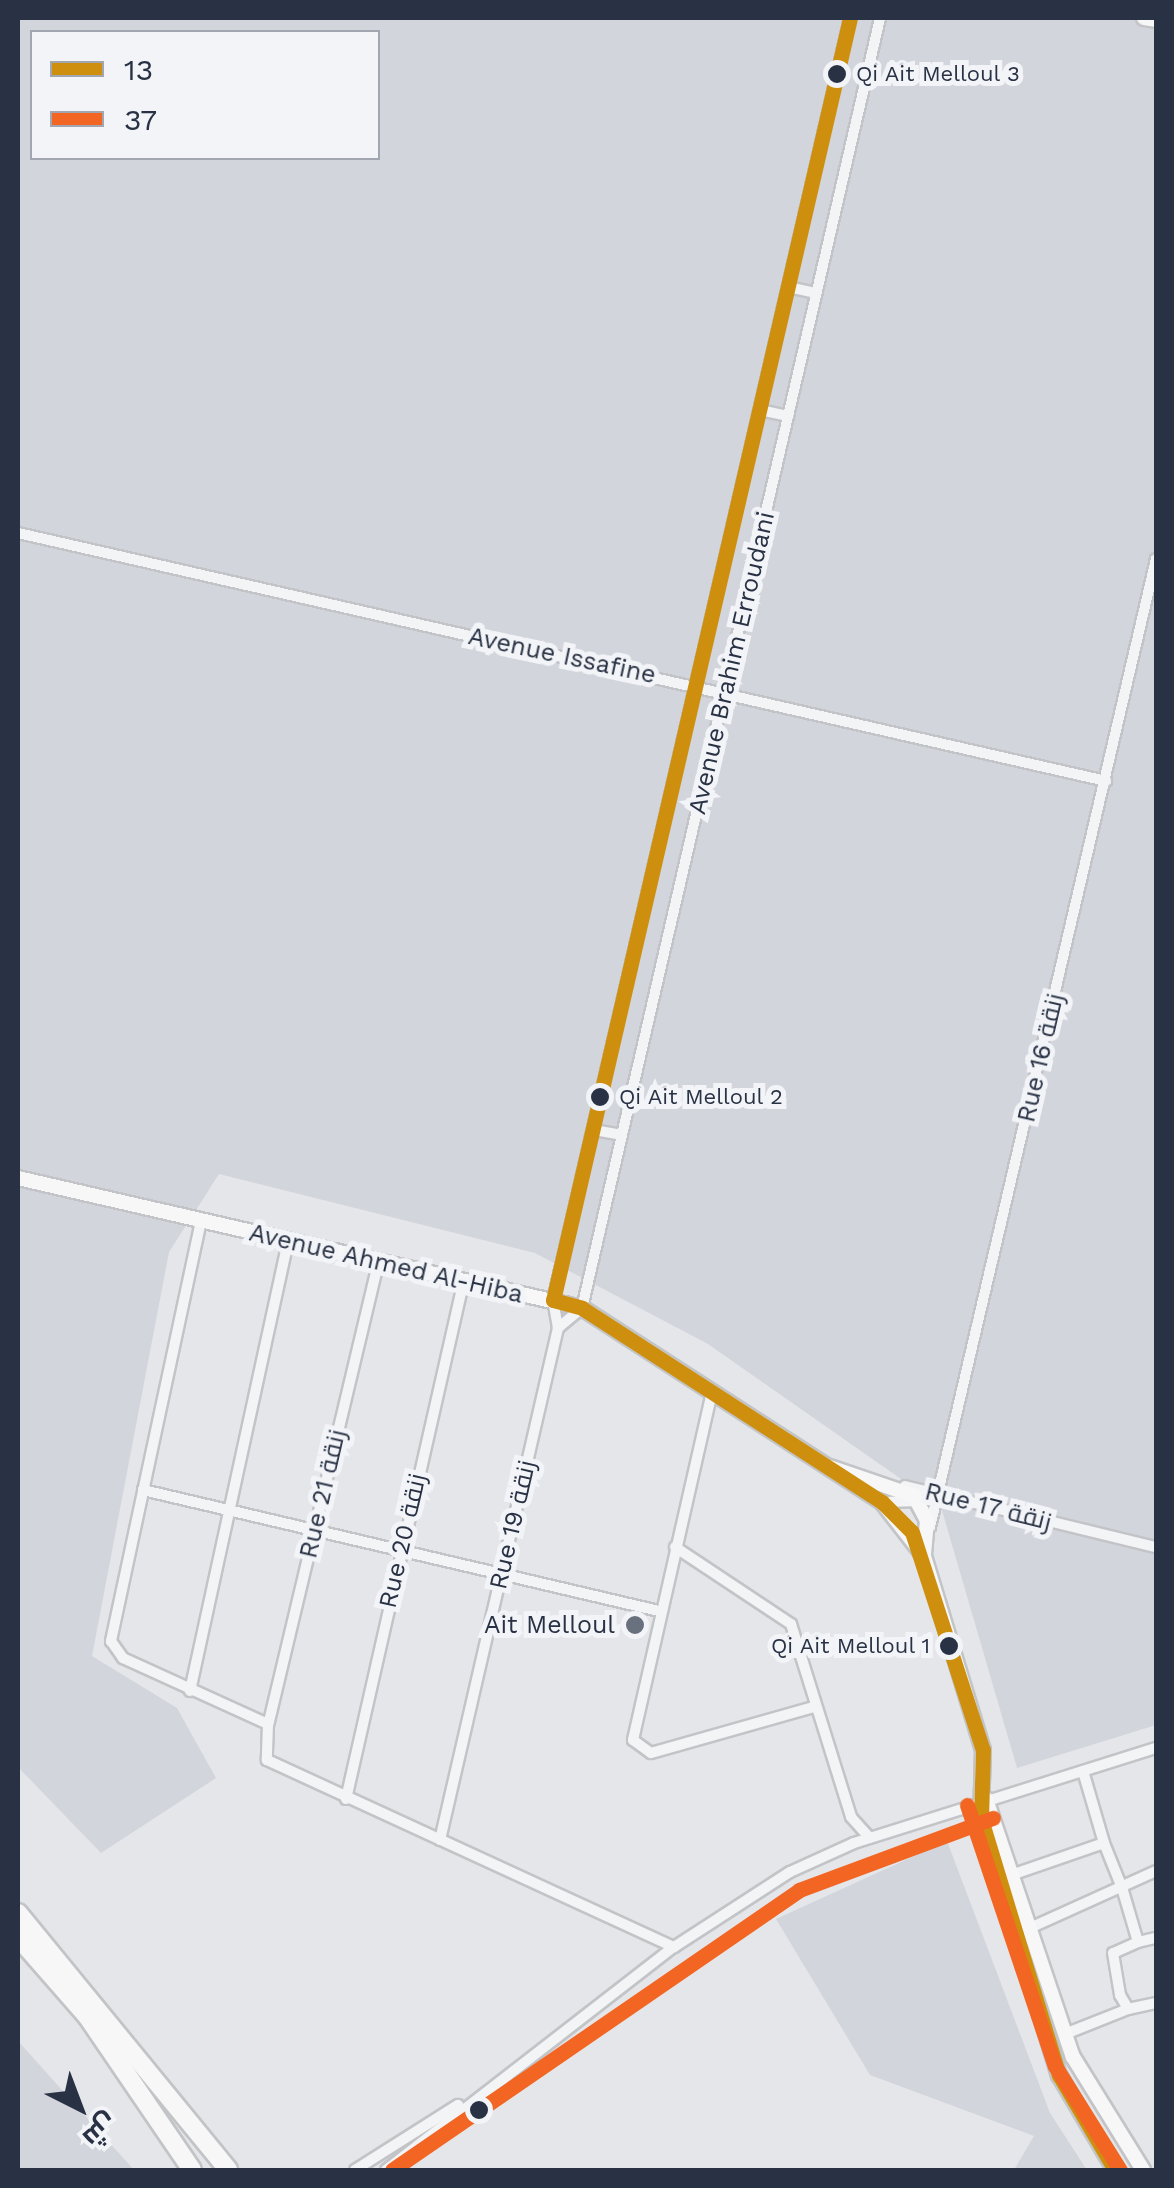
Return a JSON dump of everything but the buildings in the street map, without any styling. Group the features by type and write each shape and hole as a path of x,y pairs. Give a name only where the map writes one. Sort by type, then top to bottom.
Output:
{"highway":[{"path":"18,1914 228,2170"},
{"path":"18,1937 86,2016 192,2170"}],"street":[{"name":"Avenue Brahim Erroudani","path":"553,1300 850,18"},
{"name":"Avenue Brahim Erroudani","path":"582,1308 880,18"},
{"path":"1144,18 1156,20"},
{"path":"788,287 816,293"},
{"path":"760,410 788,416"},
{"name":"Avenue Issafine","path":"18,533 697,684 1106,781"},
{"name":"Rue 16 زنقة","path":"924,1556 1156,560"},
{"path":"594,1130 622,1135"},
{"name":"Avenue Ahmed Al-Hiba","path":"18,1178 464,1284 582,1308 882,1502 924,1556 984,1750 986,1799 981,1820 1059,2075 1115,2170"},
{"path":"201,1221 111,1642 123,1658 268,1724 271,1765 674,1947"},
{"path":"190,1690 288,1243"},
{"name":"Rue 21 زنقة","path":"268,1724 378,1264"},
{"name":"Rue 20 زنقة","path":"346,1799 464,1284"},
{"name":"Rue 19 زنقة","path":"440,1840 558,1328 553,1300"},
{"path":"558,1328 582,1308"},
{"path":"712,1392 632,1729 636,1746 651,1753 814,1707"},
{"name":"Rue 17 زنقة","path":"820,1464 939,1498 1156,1548"},
{"path":"890,1482 920,1502 929,1532"},
{"path":"144,1490 659,1611"},
{"path":"882,1502 939,1498"},
{"path":"675,1547 783,1614 852,1818 870,1838"},
{"path":"386,2170 674,1947 848,1844 1156,1748"},
{"path":"1083,1771 1138,1942"},
{"path":"986,1799 1017,1873 1065,2034 1090,2096 1143,2170"},
{"path":"848,1844 852,1818"},
{"path":"1017,1873 1104,1843"},
{"path":"1032,1927 1156,1871"},
{"path":"1128,2009 1112,1956 1138,1942 1156,1938"},
{"path":"1065,2034 1128,2009 1156,2003"},
{"path":"355,2170 494,2084"}],"shaded area":[{"path":"18,18 1156,18 1156,1725 1017,1768 941,1507 708,1344 535,1253 219,1174 169,1252 92,1656 177,1708 216,1778 101,1853 18,1767"},
{"path":"947,1841 1050,2113 1087,2170 1014,2170 1034,2136 870,2075 776,1919"},
{"path":"18,2041 134,2170 18,2170"}],"transit line":[{"name":"13","path":"850,18 553,1300 582,1308 882,1502 912,1532 983,1750 981,1819 1059,2075 1115,2170"},
{"name":"37","path":"967,1805 1055,2066 1120,2170"},
{"name":"37","path":"392,2170 799,1890 993,1818"}],"place":[{"name":"Qi Ait Melloul 3","path":"837,74"},
{"name":"Qi Ait Melloul 2","path":"600,1097"},
{"name":"Ait Melloul","path":"635,1625"},
{"name":"Qi Ait Melloul 1","path":"949,1646"}]}
